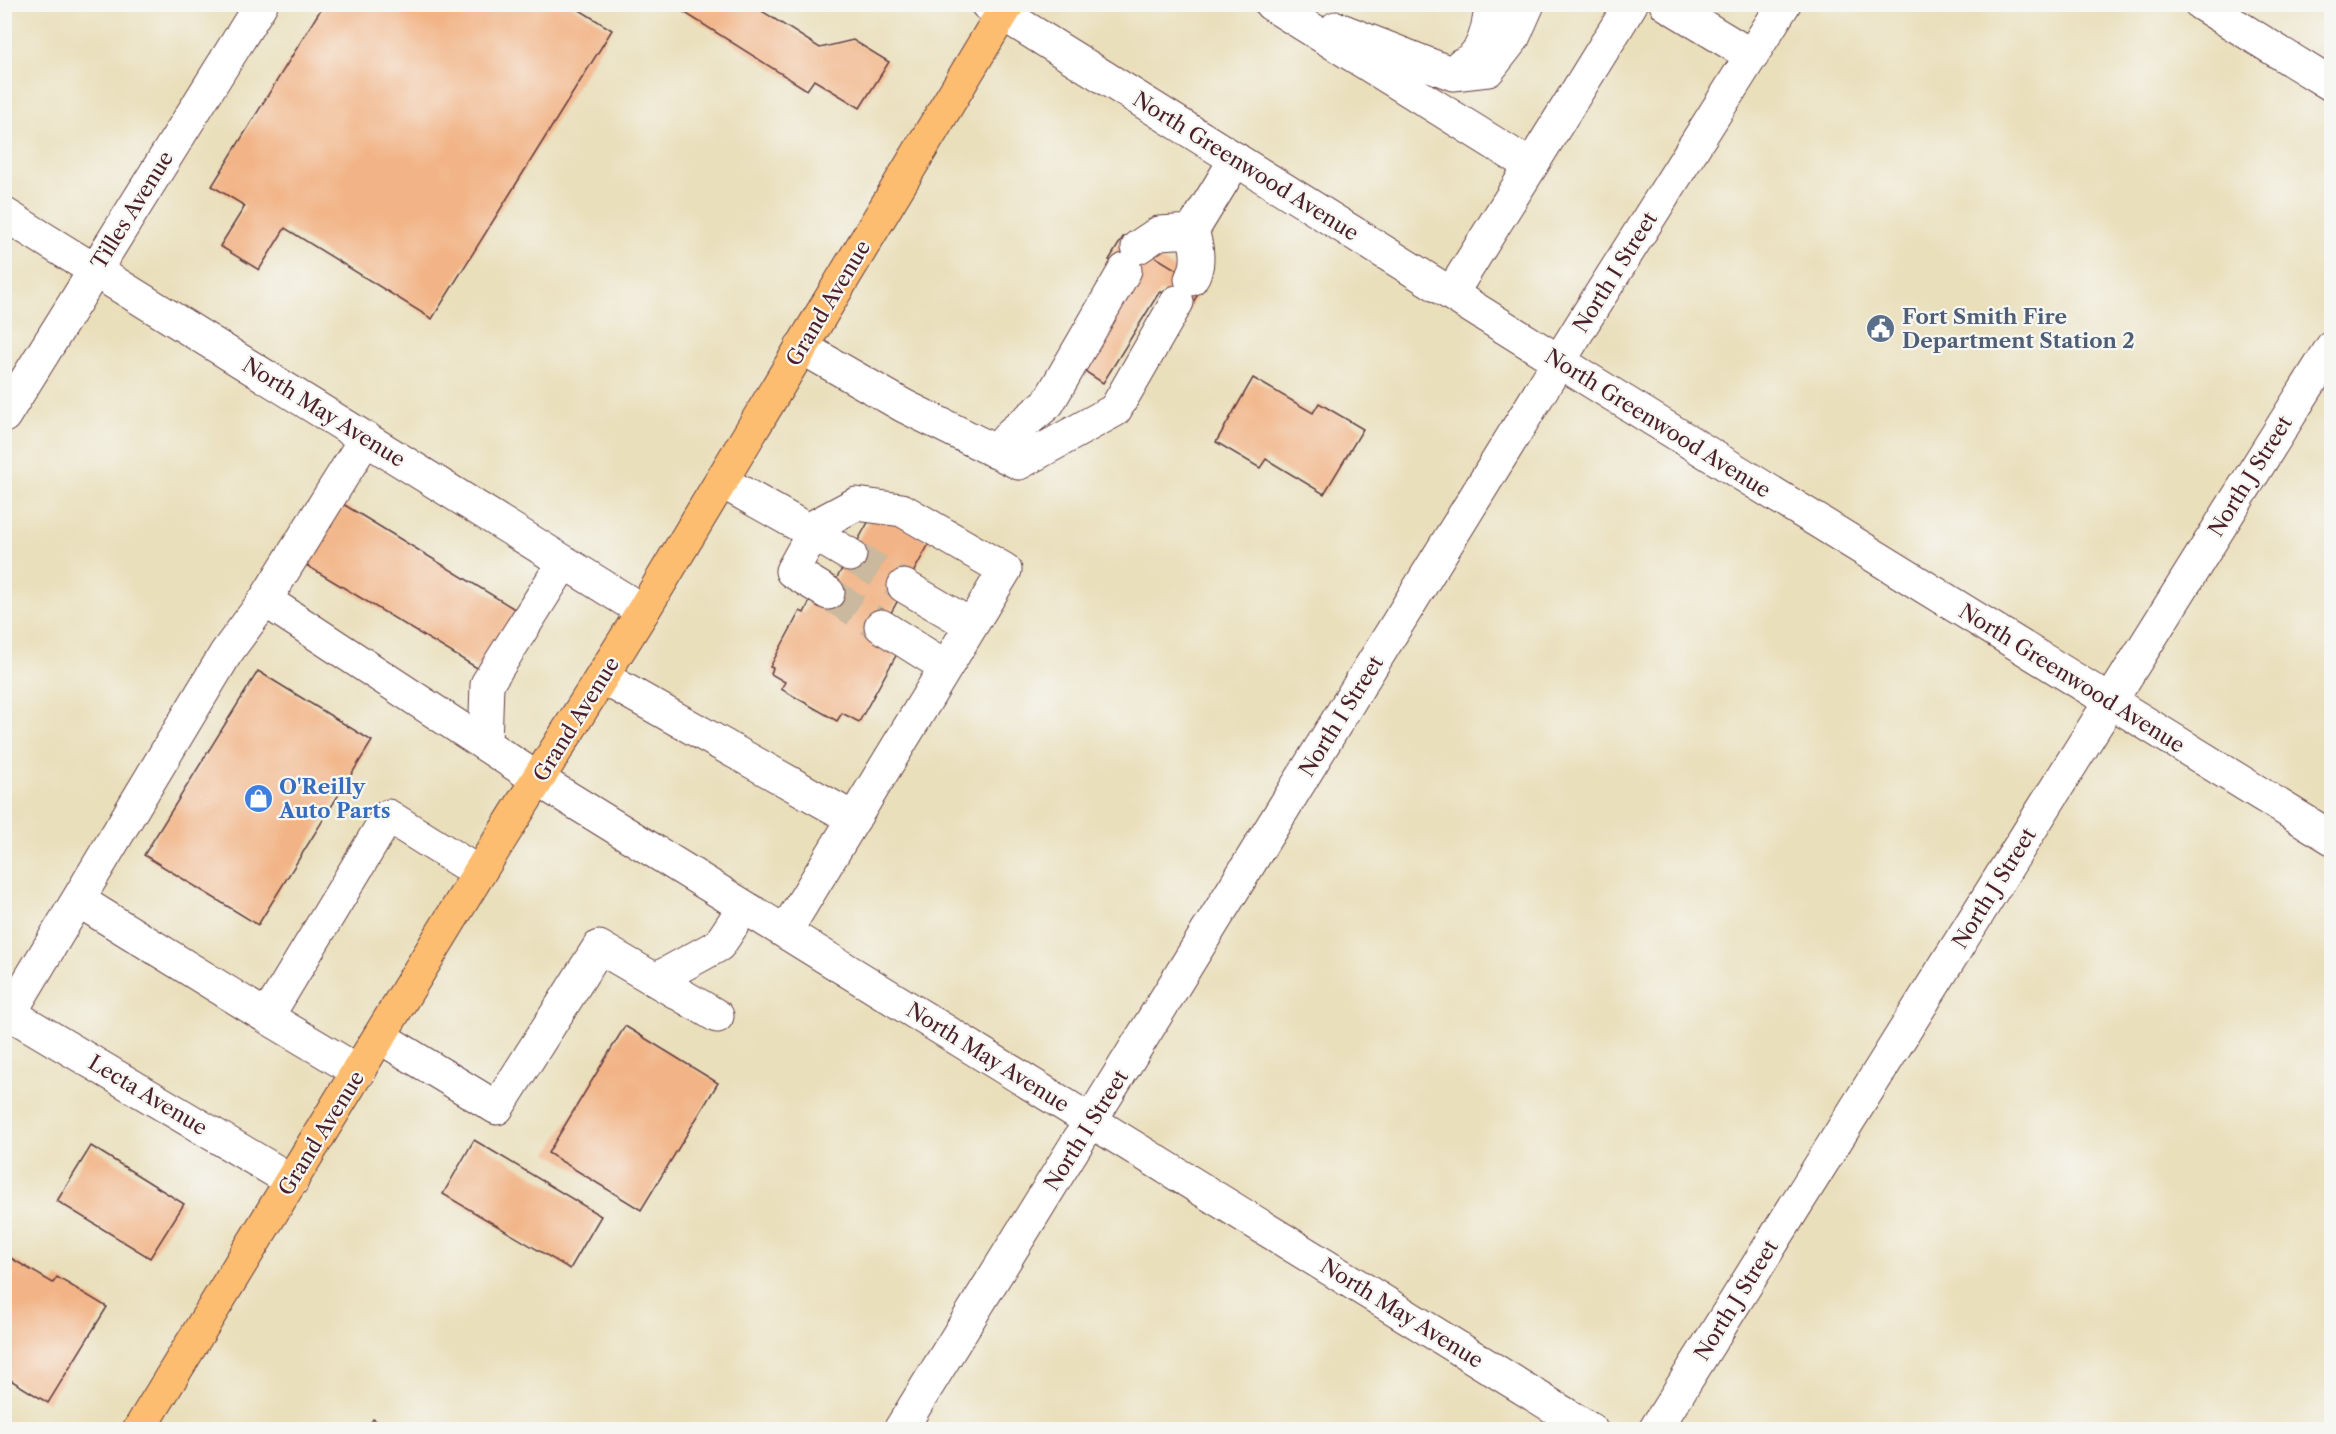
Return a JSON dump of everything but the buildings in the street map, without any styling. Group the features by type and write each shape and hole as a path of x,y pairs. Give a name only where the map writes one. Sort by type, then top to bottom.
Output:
{"main road":[{"name":"Grand Avenue","path":"139,1430 479,873 643,611 801,347 999,8"}],"street":[{"name":"Tilles Avenue","path":"4,416 261,4"},
{"path":"1272,4 1453,74 1488,70 1513,38 1528,4"},
{"path":"1272,4 1531,166"},
{"path":"1445,71 1470,62 1487,36 1492,4"},
{"path":"1451,294 1631,4"},
{"path":"1666,4 1752,56"},
{"name":"North I Street","path":"900,1430 1784,4"},
{"path":"2201,4 2331,85"},
{"name":"North Greenwood Avenue","path":"999,8 1560,362 2331,838"},
{"path":"1192,231 1236,159"},
{"name":"North May Avenue","path":"4,214 643,611"},
{"path":"996,452 1012,433 1048,403 1132,258 1159,233 1192,231"},
{"path":"801,347 904,406 1019,463 1115,410 1194,274 1198,248 1192,231"},
{"name":"North J Street","path":"1655,1430 2331,347"},
{"path":"7,1011 78,900 226,653 266,600 366,438"},
{"path":"721,481 850,555"},
{"path":"785,932 1005,570 902,510 856,504 817,525 792,571 828,593"},
{"path":"485,744 487,684 564,562"},
{"path":"904,586 971,625"},
{"name":"North May Avenue","path":"266,600 539,780 1591,1430"},
{"path":"881,626 946,667"},
{"path":"602,677 854,819"},
{"path":"267,1017 388,816 479,873"},
{"path":"78,900 359,1072"},
{"path":"656,980 719,945 744,907"},
{"path":"380,1036 497,1108 599,946 717,1016"},
{"name":"Lecta Avenue","path":"7,1011 292,1181"}],"tunnel":[{"path":"850,555 904,586"},
{"path":"828,593 881,626"}],"place":[{"name":"Fort Smith Fire Department Station 2","path":"1881,328"},
{"name":"O'Reilly Auto Parts","path":"258,798"}]}
